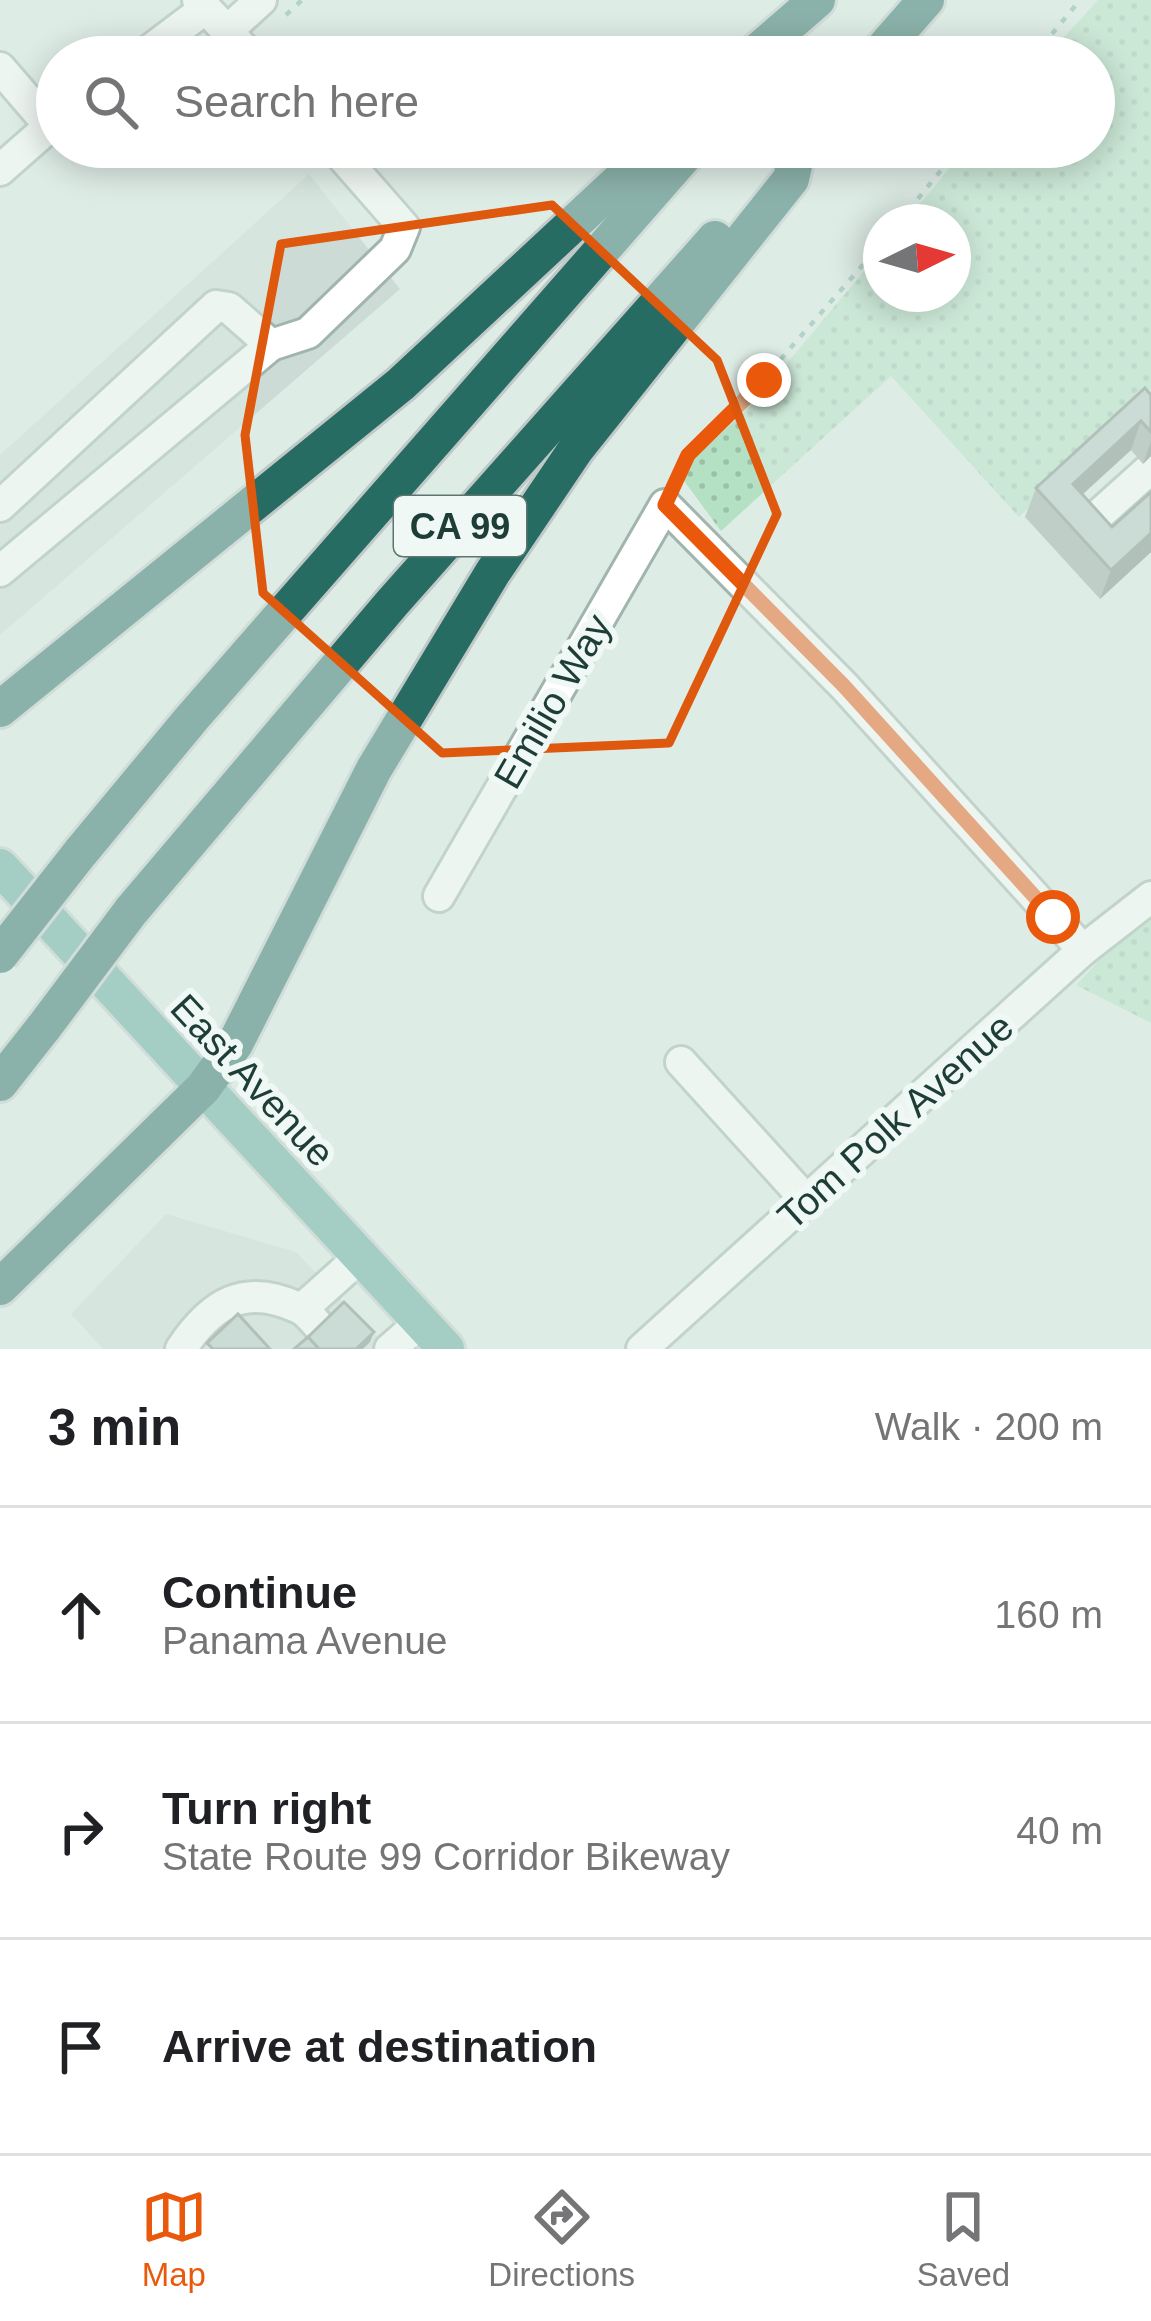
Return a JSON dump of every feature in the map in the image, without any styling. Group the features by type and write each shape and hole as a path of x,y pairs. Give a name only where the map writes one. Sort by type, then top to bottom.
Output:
{"highway":[{"path":"776,36 819,0"},
{"path":"789,36 819,0"},
{"path":"894,36 926,0"},
{"path":"0,709 401,384 633,168"},
{"name":"CA 99","path":"0,955 208,700 674,168"},
{"name":"CA 99","path":"0,1083 131,911 377,620 778,168"},
{"path":"0,1287 202,1088 235,1044 374,769 493,572 576,449 791,179 793,168"}],"main road":[{"name":"East Avenue","path":"0,866 446,1349"}],"street":[{"path":"165,36 202,4 232,36"},
{"path":"227,31 272,9"},
{"path":"0,68 36,105"},
{"path":"0,170 36,139"},
{"path":"4,562 272,345 308,333 395,249 404,227 352,168"},
{"path":"0,506 216,306 230,308 272,345"},
{"path":"1092,521 1151,468"},
{"path":"665,505 844,686 1083,950"},
{"name":"Emilio Way","path":"439,896 665,505"},
{"name":"Tom Polk Avenue","path":"642,1349 1083,950 1151,897"},
{"path":"681,1062 806,1201"},
{"path":"302,1309 360,1257"},
{"path":"181,1349 220,1303 253,1296 302,1309 337,1349"},
{"path":"390,1349 421,1322"}],"path":[{"path":"272,9 302,0"},
{"path":"1051,36 1080,0"},
{"path":"914,204 943,168"},
{"path":"665,505 688,455 740,406 863,265"}],"highlighted area":[{"path":"552,205 717,360 777,514 669,743 442,753 263,593 245,435 281,244"}],"shaded area":[{"path":"309,174 400,289 0,635 0,455"},
{"path":"166,1214 296,1252 389,1349 103,1349 71,1314"}],"green space":[{"path":"1098,0 1151,0 1151,389 1019,517 891,376 721,531 682,478 691,461 751,406 863,272 863,312 971,312 971,204 920,204 950,168 1115,168 1115,36 1065,36"},
{"path":"1151,906 1151,1023 1076,985"}],"building":[{"path":"1145,388 1151,395 1151,432 1141,421 1073,484 1112,527 1151,492 1151,533 1111,570 1036,488"},
{"path":"344,1302 374,1332 356,1349 319,1349 308,1337"},
{"path":"238,1314 270,1349 213,1349 207,1343"},
{"path":"308,1337 319,1349 294,1349"}],"route":[{"path":"764,380 688,455 665,505 844,686 1053,917"}]}
